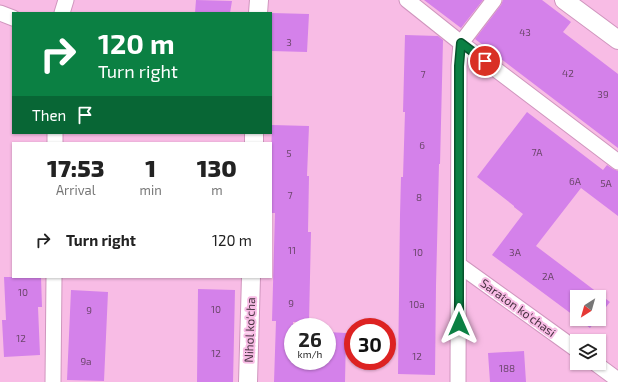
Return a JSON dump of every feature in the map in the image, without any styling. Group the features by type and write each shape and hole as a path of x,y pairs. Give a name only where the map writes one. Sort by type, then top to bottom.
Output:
{"street":[{"path":"62,12 66,0"},
{"path":"258,12 259,0"},
{"path":"408,0 461,43 618,162"},
{"path":"458,382 459,66 461,43 494,0"},
{"path":"564,0 618,40"},
{"path":"0,13 12,18"},
{"name":"Saraton ko'chasi","path":"459,266 570,345"},
{"path":"53,382 54,278"},
{"name":"Nihol ko'cha","path":"248,382 251,278"},
{"path":"604,370 618,380"}],"building":[{"path":"196,0 232,1 230,12 195,12"},
{"path":"424,0 483,0 461,28"},
{"path":"503,0 542,0 571,22 563,32 618,74 618,148 475,39 501,5"},
{"path":"272,13 309,14 307,52 272,51"},
{"path":"405,35 438,36 443,40 435,375 398,374 401,177 403,177 405,112 403,112"},
{"path":"527,112 603,170 607,165 618,171 618,216 581,188 536,246 594,290 570,290 570,313 492,255 523,214 477,177"},
{"path":"272,125 309,126 307,176 309,176 308,232 311,232 309,318 284,318 284,370 336,370 336,332 344,333 345,382 274,382 276,321 272,321 275,213 272,213"},
{"path":"4,277 41,278 42,307 38,307 40,355 4,357 2,320 6,320"},
{"path":"198,289 235,290 233,382 197,382"},
{"path":"71,290 108,292 104,381 67,380"},
{"path":"606,299 610,302 606,307"},
{"path":"524,351 526,382 490,382 488,353"}],"route":[{"path":"459,324 459,66 461,43 485,61"}]}
